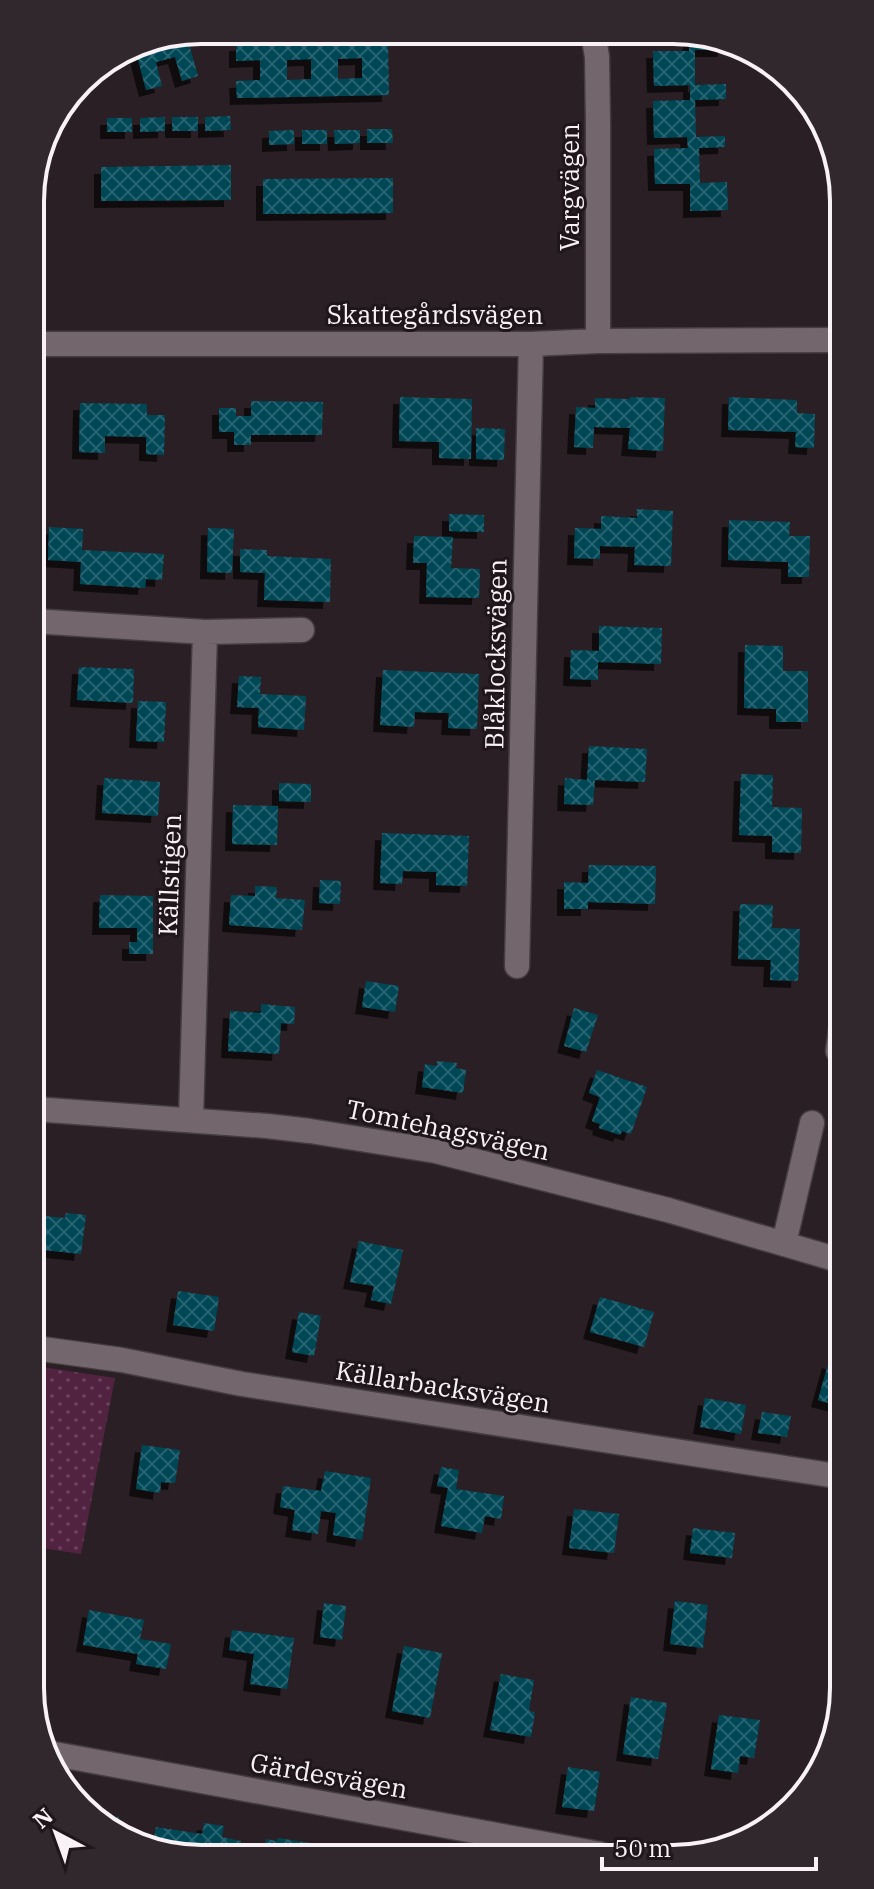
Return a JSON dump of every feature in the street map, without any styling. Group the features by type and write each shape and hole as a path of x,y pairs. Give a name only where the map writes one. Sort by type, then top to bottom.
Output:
{"street":[{"name":"Vargvägen","path":"595,44 598,341"},
{"name":"Skattegårdsvägen","path":"44,344 531,344 830,340"},
{"name":"Blåklocksvägen","path":"517,966 531,344"},
{"path":"44,622 205,632 302,630"},
{"name":"Källstigen","path":"191,1119 205,632"},
{"name":"Tomtehagsvägen","path":"44,1110 191,1119 310,1131 436,1151 639,1202 830,1257"},
{"path":"784,1243 812,1123"},
{"name":"Källarbacksvägen","path":"44,1349 122,1360 242,1384 830,1475"},
{"name":"Gärdesvägen","path":"59,1755 551,1845"}],"shaded area":[{"path":"44,1367 115,1378 81,1554 44,1548"}],"building":[{"path":"236,44 388,44 389,95 237,98 236,81 260,80 260,60 236,61","holes":["362,58 362,78 338,79 338,59","311,59 311,79 287,80 287,60"]},
{"path":"189,45 198,76 182,81 175,57 156,62 162,86 146,90 138,58 161,49"},
{"path":"689,45 715,50 695,50 695,85 726,84 726,99 695,100 696,137 725,136 725,147 699,148 700,183 727,182 728,210 690,211 690,184 655,184 654,149 688,148 687,137 654,138 653,101 690,100 690,85 654,86 653,51 689,51"},
{"path":"230,116 231,130 205,131 205,117"},
{"path":"165,117 165,131 140,132 140,118"},
{"path":"172,117 198,117 198,131 172,131"},
{"path":"107,118 132,118 132,132 107,132"},
{"path":"367,129 392,129 393,143 367,143"},
{"path":"294,130 294,144 269,145 269,131"},
{"path":"302,130 327,130 327,144 302,144"},
{"path":"334,130 360,130 360,143 335,144"},
{"path":"231,165 231,200 101,201 101,167"},
{"path":"393,178 393,213 263,214 263,179"},
{"path":"400,397 472,399 471,459 439,458 439,442 399,441"},
{"path":"729,397 797,400 797,413 815,414 814,448 795,447 796,432 728,430"},
{"path":"595,398 665,398 663,451 628,449 630,428 594,427 593,448 574,447 576,407 595,408"},
{"path":"251,401 323,402 322,435 251,435 251,445 234,445 234,432 219,432 219,408 236,408 236,416 251,416"},
{"path":"80,403 147,404 147,415 165,415 164,455 146,454 146,437 105,436 105,453 79,452"},
{"path":"476,428 505,429 504,460 476,459"},
{"path":"637,509 673,511 671,566 634,565 635,547 600,546 600,559 574,558 575,528 601,529 601,516 637,518"},
{"path":"449,514 484,515 484,532 449,531"},
{"path":"729,520 790,522 789,536 810,536 809,577 788,577 788,562 728,560"},
{"path":"49,527 83,529 82,550 164,554 162,580 146,579 145,588 80,584 81,562 48,560"},
{"path":"208,528 234,529 232,573 207,572"},
{"path":"414,536 453,537 451,568 480,569 479,598 426,597 427,563 413,563"},
{"path":"240,549 267,550 267,556 331,559 330,602 264,600 265,573 240,572"},
{"path":"599,626 662,628 661,664 598,662 598,680 570,679 571,650 599,651"},
{"path":"745,645 783,646 783,671 808,671 808,722 776,722 776,709 744,708"},
{"path":"79,667 134,669 133,703 77,700"},
{"path":"383,670 479,674 477,729 448,728 449,713 415,712 414,727 380,725"},
{"path":"239,676 261,677 260,694 306,696 304,730 258,727 259,708 237,707"},
{"path":"138,701 166,702 164,742 136,741"},
{"path":"589,746 647,749 645,782 595,780 593,805 564,804 565,778 587,780"},
{"path":"741,774 773,775 772,807 802,808 801,853 772,852 772,836 739,835"},
{"path":"104,778 160,782 158,816 102,813"},
{"path":"279,783 311,784 311,802 279,801"},
{"path":"233,805 278,806 277,845 232,844"},
{"path":"382,833 469,836 467,886 436,885 436,872 403,871 402,884 380,883"},
{"path":"589,865 656,866 655,904 588,902 588,909 564,909 564,882 588,883"},
{"path":"320,880 341,881 340,904 319,903"},
{"path":"255,886 277,887 276,898 305,900 302,930 229,925 231,895 255,896"},
{"path":"100,895 153,896 153,954 129,954 129,942 137,942 137,928 99,928"},
{"path":"740,904 773,905 772,928 800,929 798,981 770,980 771,960 738,959"},
{"path":"366,981 399,986 395,1012 362,1007"},
{"path":"261,1004 295,1007 294,1024 281,1023 279,1054 228,1051 230,1011 261,1013"},
{"path":"574,1008 598,1015 586,1052 564,1046"},
{"path":"437,1061 457,1063 456,1068 466,1070 463,1093 422,1087 425,1064 437,1066"},
{"path":"597,1070 647,1087 631,1134 622,1131 620,1135 599,1128 600,1124 592,1121 600,1097 589,1093"},
{"path":"66,1213 86,1215 81,1254 44,1250 44,1216 65,1218"},
{"path":"359,1241 403,1250 391,1304 371,1300 374,1286 350,1282"},
{"path":"178,1291 219,1297 214,1331 173,1325"},
{"path":"600,1297 654,1312 644,1347 590,1332"},
{"path":"299,1312 321,1316 314,1356 292,1352"},
{"path":"829,1361 830,1403 818,1400"},
{"path":"705,1398 746,1405 741,1434 700,1427"},
{"path":"762,1412 791,1416 787,1437 758,1433"},
{"path":"142,1445 180,1450 175,1483 161,1482 160,1493 136,1489"},
{"path":"441,1467 459,1470 456,1489 504,1496 501,1519 485,1516 482,1533 441,1526 448,1488 437,1486"},
{"path":"325,1471 371,1478 362,1540 333,1535 336,1513 321,1511 318,1534 292,1530 295,1510 280,1507 283,1486 321,1491"},
{"path":"574,1509 619,1514 614,1553 569,1548"},
{"path":"693,1528 735,1533 732,1558 690,1553"},
{"path":"675,1601 708,1605 703,1648 670,1644"},
{"path":"324,1603 346,1606 342,1640 320,1637"},
{"path":"89,1610 144,1620 140,1639 171,1644 166,1669 136,1664 138,1654 83,1645"},
{"path":"232,1630 294,1638 287,1689 250,1684 254,1654 229,1650"},
{"path":"404,1646 442,1653 430,1718 392,1711"},
{"path":"501,1674 534,1680 529,1711 535,1712 531,1737 490,1730"},
{"path":"631,1697 667,1703 658,1759 623,1754"},
{"path":"719,1715 760,1720 754,1758 740,1756 738,1773 711,1769"},
{"path":"568,1767 600,1772 594,1811 562,1807"},
{"path":"204,1823 224,1826 222,1837 241,1841 240,1845 191,1845 154,1838 156,1827 202,1834"},
{"path":"278,1838 317,1844 265,1845 266,1839 277,1841"}]}
